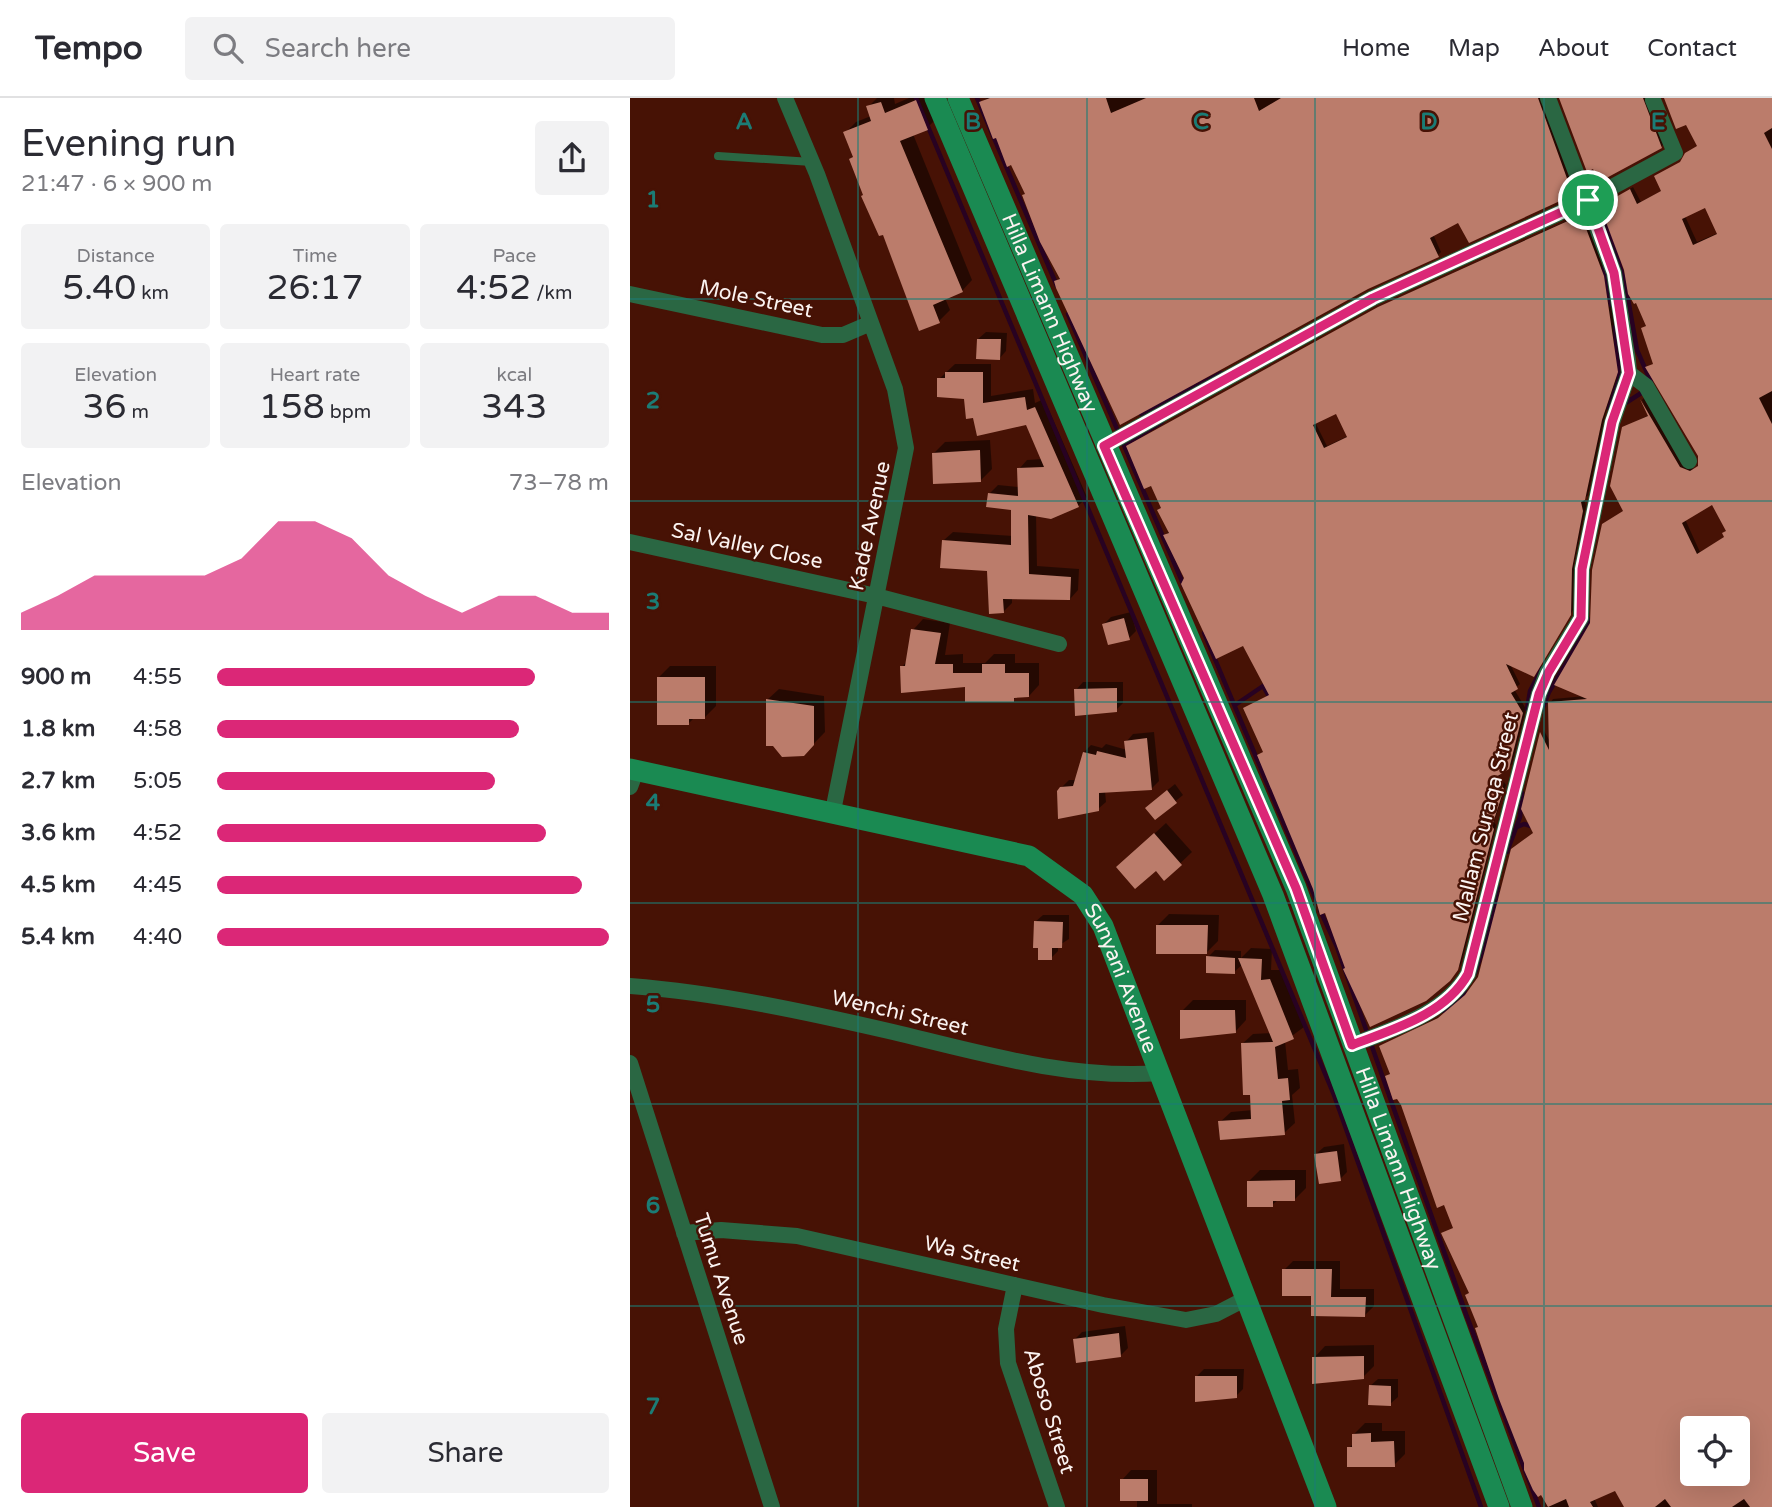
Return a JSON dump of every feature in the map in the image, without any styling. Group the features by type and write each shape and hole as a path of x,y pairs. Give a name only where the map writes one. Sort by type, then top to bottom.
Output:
{"main road":[{"name":"Hilla Limann Highway","path":"935,98 1273,895 1499,1507"},
{"name":"Hilla Limann Highway","path":"958,98 1104,446 1296,888 1522,1507"},
{"name":"Sunyani Avenue","path":"632,775 833,811 1029,856 1059,874 1083,895 1103,926 1326,1507"}],"street":[{"name":"Kade Avenue","path":"785,98 812,162 895,389 906,448 833,811"},
{"name":"Mallam Suraqa Street","path":"1352,1045 1433,1009 1450,998 1468,974 1539,694 1548,673 1581,618 1582,569 1612,422 1629,373 1614,273 1548,98"},
{"path":"1104,446 1373,298 1588,200 1675,153 1653,100"},
{"name":"Mole Street","path":"630,294 822,335 843,335 871,323"},
{"path":"1629,373 1646,386 1689,461"},
{"name":"Sal Valley Close","path":"630,542 876,596 1059,644"},
{"name":"Wenchi Street","path":"630,986 765,1004 978,1053 1096,1073 1125,1076 1161,1073"},
{"name":"Tumu Avenue","path":"630,1063 772,1507"},
{"name":"Wa Street","path":"684,1233 721,1230 797,1236 1186,1320 1216,1314 1245,1298"},
{"name":"Aboso Street","path":"1015,1285 1006,1329 1008,1363 1057,1507"}],"lane":[{"path":"718,156 812,162"}],"building":[{"path":"990,98 1106,98 1111,113 1146,98 1254,98 1259,111 1281,98 1538,98 1573,195 1469,243 1458,223 1430,238 1439,257 1368,289 1120,425 1056,288 1054,281 1060,279 1040,242 1022,195 1025,194 1011,165 1007,167 996,138 993,139 979,102"},
{"path":"1559,98 1643,98 1662,148 1599,182 1593,169 1587,172"},
{"path":"1664,98 1772,98 1772,128 1764,133 1772,149 1772,391 1759,398 1772,424 1772,1507 1750,1507 1744,1499 1732,1507 1671,1507 1665,1499 1655,1507 1624,1507 1615,1491 1590,1502 1593,1507 1569,1507 1566,1499 1548,1507 1541,1495 1538,1497 1533,1490 1524,1470 1524,1463 1475,1328 1478,1327 1465,1295 1469,1293 1441,1233 1453,1228 1444,1205 1437,1208 1401,1105 1397,1099 1393,1100 1385,1076 1390,1074 1379,1046 1438,1018 1465,995 1478,977 1511,849 1533,833 1521,809 1540,732 1549,750 1548,702 1587,699 1554,685 1590,623 1592,570 1602,524 1623,511 1610,486 1622,427 1648,416 1640,399 1680,467 1690,471 1698,466 1698,456 1645,367 1653,364 1641,328 1646,326 1636,303 1634,304 1628,294 1624,270 1600,206 1630,189 1637,204 1661,191 1654,176 1680,162 1685,153 1697,146 1686,125 1676,129","holes":["1705,208 1717,234 1693,245 1682,219","1712,505 1726,531 1722,533 1724,537 1697,554 1682,523"]},
{"path":"916,100 928,130 900,141 963,292 933,305 940,323 919,331 883,235 879,236 861,196 863,195 849,159 853,157 843,132 871,121 866,106 881,102 885,113"},
{"path":"1581,215 1604,276 1618,372 1602,420 1585,500 1581,502 1583,511 1572,569 1571,615 1534,677 1506,664 1518,689 1511,693 1523,713 1509,769 1496,777 1504,789 1492,826 1494,829 1458,970 1450,981 1426,1001 1370,1027 1343,969 1345,968 1325,913 1320,915 1313,889 1257,755 1263,752 1243,708 1269,695 1243,646 1216,659 1181,584 1184,578 1163,535 1169,533 1157,510 1161,508 1151,486 1144,489 1126,446 1378,307","holes":["1336,414 1347,437 1324,448 1313,425"]},
{"path":"977,339 1001,339 1000,360 976,359"},
{"path":"945,372 983,372 983,403 1025,397 1027,410 1035,407 1079,507 1051,519 1028,515 1029,574 1071,577 1070,600 1003,599 1004,613 989,614 987,571 940,568 942,540 1011,545 1011,510 986,507 988,493 1018,496 1017,468 1044,467 1026,425 977,436 973,418 966,419 964,399 937,397 937,378 945,378"},
{"path":"980,450 981,482 933,484 932,453"},
{"path":"1124,618 1130,640 1108,645 1102,624"},
{"path":"911,629 941,633 935,664 953,664 953,673 982,673 982,664 1005,664 1005,673 1029,673 1029,697 1014,698 1014,702 965,702 965,687 901,693 900,666 905,666"},
{"path":"657,677 705,677 705,719 689,719 689,725 657,725"},
{"path":"1117,688 1117,712 1075,716 1074,689"},
{"path":"766,699 814,706 814,745 804,756 782,757 773,746 766,746"},
{"path":"1147,738 1152,790 1099,793 1099,811 1058,819 1057,791 1060,787 1073,786 1083,752 1096,755 1097,751 1126,758 1124,741"},
{"path":"1167,790 1177,803 1155,820 1145,808"},
{"path":"1154,833 1182,865 1164,881 1156,871 1135,889 1116,867"},
{"path":"1034,921 1063,922 1062,948 1052,948 1052,960 1038,960 1038,948 1033,948"},
{"path":"1156,925 1208,925 1207,954 1156,954"},
{"path":"1206,956 1235,958 1235,974 1206,973"},
{"path":"1238,958 1262,959 1261,980 1270,979 1294,1039 1275,1047 1278,1079 1288,1078 1290,1100 1282,1101 1285,1135 1220,1140 1218,1121 1251,1119 1250,1095 1243,1095 1241,1043 1273,1042"},
{"path":"1180,1010 1235,1010 1236,1033 1180,1039"},
{"path":"1337,1151 1341,1181 1319,1184 1314,1154"},
{"path":"1295,1180 1295,1201 1273,1201 1273,1207 1247,1207 1247,1181"},
{"path":"1282,1269 1332,1269 1331,1297 1366,1297 1365,1317 1311,1316 1311,1296 1282,1296"},
{"path":"1119,1333 1121,1357 1076,1363 1073,1339"},
{"path":"1364,1356 1364,1379 1312,1384 1312,1357"},
{"path":"1195,1376 1237,1376 1237,1398 1195,1402"},
{"path":"1369,1385 1391,1386 1391,1406 1368,1405"},
{"path":"1371,1433 1371,1442 1394,1441 1395,1467 1347,1467 1347,1447 1352,1447 1352,1434"},
{"path":"1120,1479 1148,1479 1148,1501 1120,1501"}],"waterway":[{"path":"916,98 1334,1095 1481,1507"},
{"path":"977,98 1057,286"},
{"path":"1588,166 1597,191"},
{"path":"1605,220 1625,282 1637,350 1651,382"},
{"path":"1604,268 1611,305"},
{"path":"1068,314 1184,586"},
{"path":"1609,408 1619,379 1615,327"},
{"path":"1141,414 1221,373"},
{"path":"1624,404 1646,390"},
{"path":"1124,445 1162,422"},
{"path":"1542,710 1549,692 1588,626 1588,619"},
{"path":"1204,633 1317,902"},
{"path":"1527,709 1530,691 1542,668"},
{"path":"1263,686 1271,700"},
{"path":"1235,705 1263,686"},
{"path":"1507,852 1520,817 1522,793"},
{"path":"1517,827 1524,824 1534,827"},
{"path":"1475,973 1490,929 1498,887"},
{"path":"1320,910 1337,947 1466,1314 1539,1507"},
{"path":"1443,1011 1461,1001 1465,990"}],"route":[{"path":"1588,200 1614,273 1629,373 1612,422 1582,569 1579,593 1581,618 1548,673 1539,694 1468,974 1450,998 1433,1009 1414,1020 1352,1045 1296,888 1104,446 1373,298 1588,200"}]}
